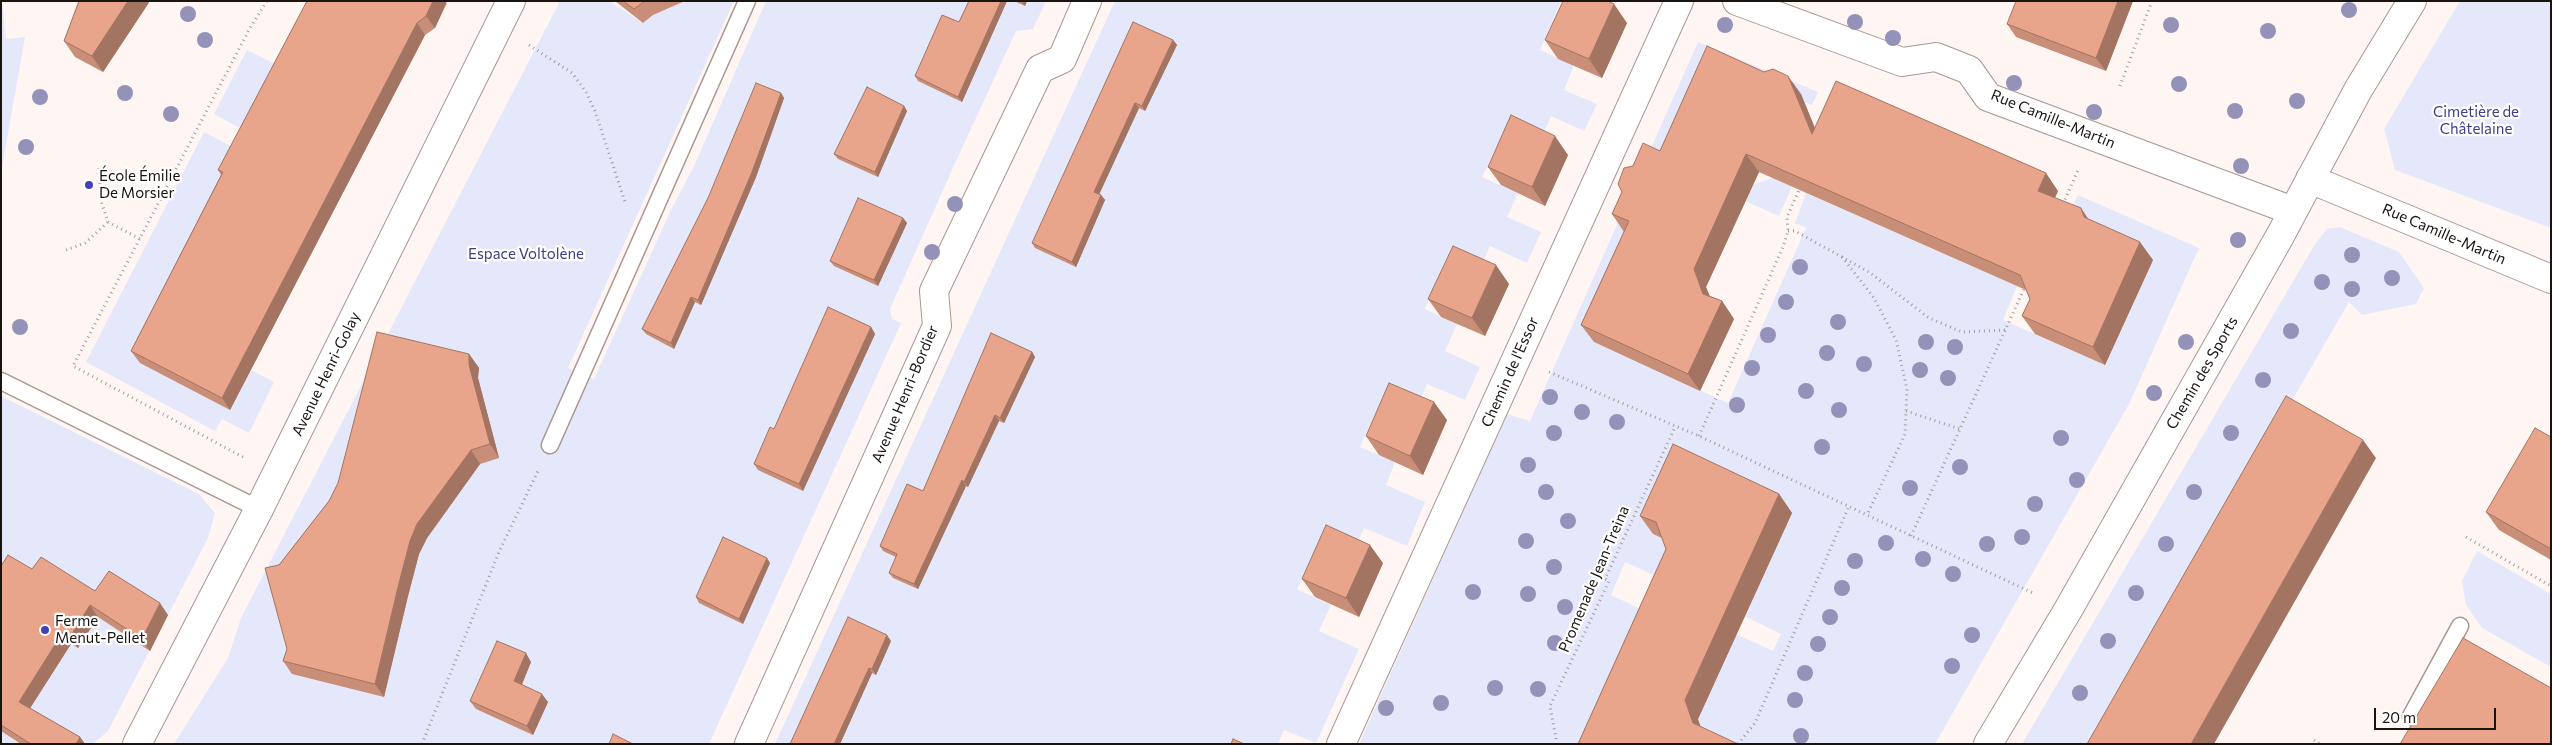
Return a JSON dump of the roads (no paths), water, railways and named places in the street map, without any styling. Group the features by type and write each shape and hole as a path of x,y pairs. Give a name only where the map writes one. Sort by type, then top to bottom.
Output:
{"street":[{"name":"Avenue Henri-Golay","path":"137,744 259,508 510,1"},
{"name":"Avenue Henri-Bordier","path":"749,744 937,326 934,291 1040,69 1062,59 1088,1"},
{"name":"Chemin de l'Essor","path":"1341,744 1679,1"},
{"name":"Rue Camille-Martin","path":"1737,1 1902,62 1936,56 1969,70 1988,96 2293,211"},
{"name":"Chemin des Sports","path":"1988,744 2072,602 2293,211 2358,90 2412,1"},
{"name":"Rue Camille-Martin","path":"2310,178 2551,279"}],"lane":[{"path":"550,446 748,1"},
{"path":"1,381 259,508"},
{"path":"2411,716 2460,626"}],"place":[{"name":"École Émilie De Morsier","path":"89,185"},
{"name":"Ferme Menut-Pellet","path":"45,630"}],"park label":[{"name":"Cimetière de Châtelaine","path":"2476,120"},
{"name":"Espace Voltolène","path":"526,254"}]}
